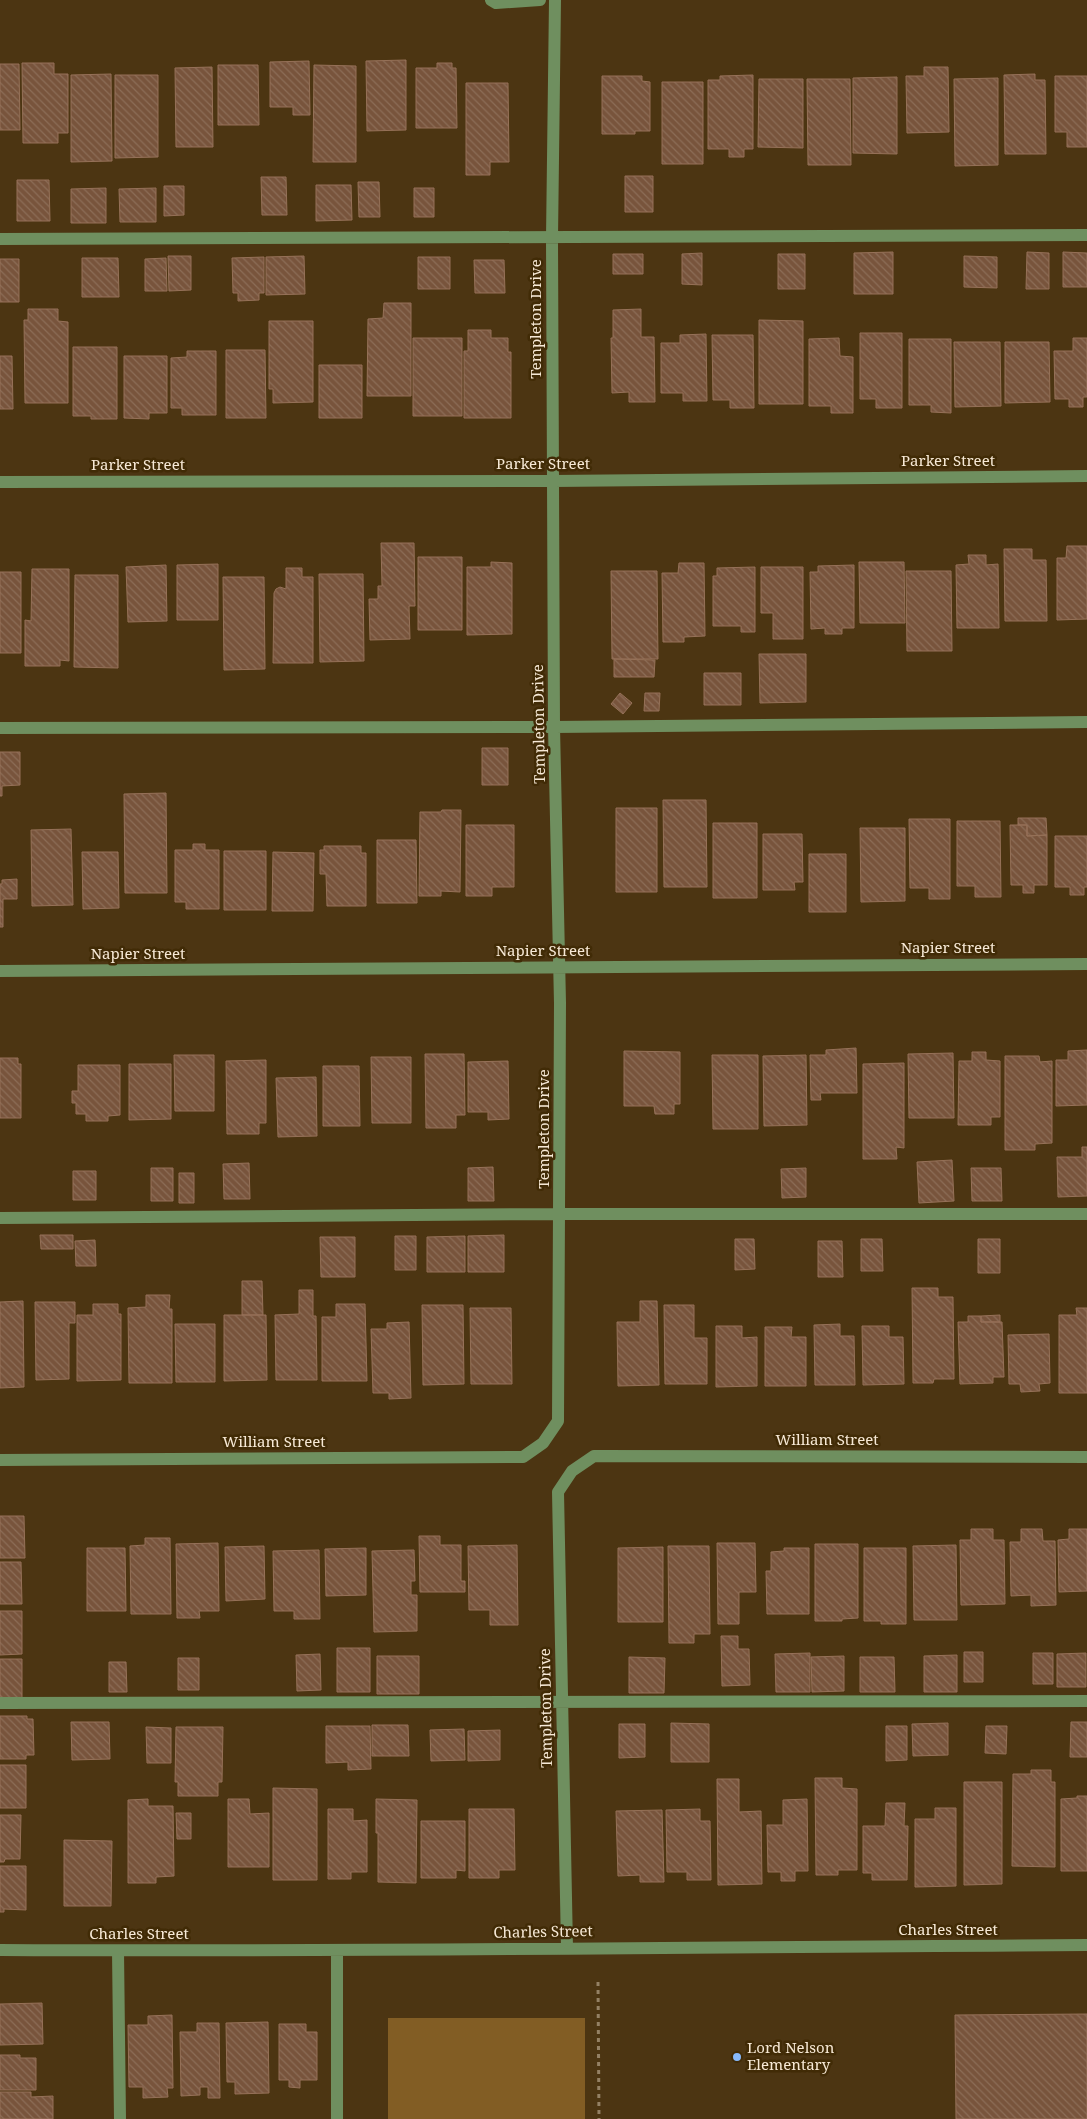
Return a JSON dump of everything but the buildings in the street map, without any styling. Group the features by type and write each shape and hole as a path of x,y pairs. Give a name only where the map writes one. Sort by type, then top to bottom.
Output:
{"street":[{"path":"491,0 496,3 540,0"},
{"name":"Templeton Drive","path":"543,1443 558,1421 560,1214 559,967 554,727 552,238 555,0"},
{"path":"0,239 1087,235"},
{"name":"Parker Street","path":"0,482 553,481 1087,476"},
{"path":"0,728 554,727 1087,722"},
{"name":"Napier Street","path":"0,971 1087,964"},
{"path":"0,1218 560,1214 1087,1214"},
{"name":"William Street","path":"0,1460 523,1457 543,1443"},
{"name":"William Street","path":"572,1471 594,1456 1087,1457"},
{"name":"Templeton Drive","path":"566,1948 558,1492 572,1471"},
{"path":"0,1703 1087,1701"},
{"name":"Charles Street","path":"0,1950 337,1951 1087,1945"},
{"path":"118,1951 120,2119"},
{"path":"337,1951 337,2119"}],"path":[{"path":"598,1982 599,2119"}],"shaded area":[{"path":"388,2018 585,2018 585,2119 388,2119"}],"place":[{"name":"Lord Nelson Elementary","path":"737,2057"}]}
